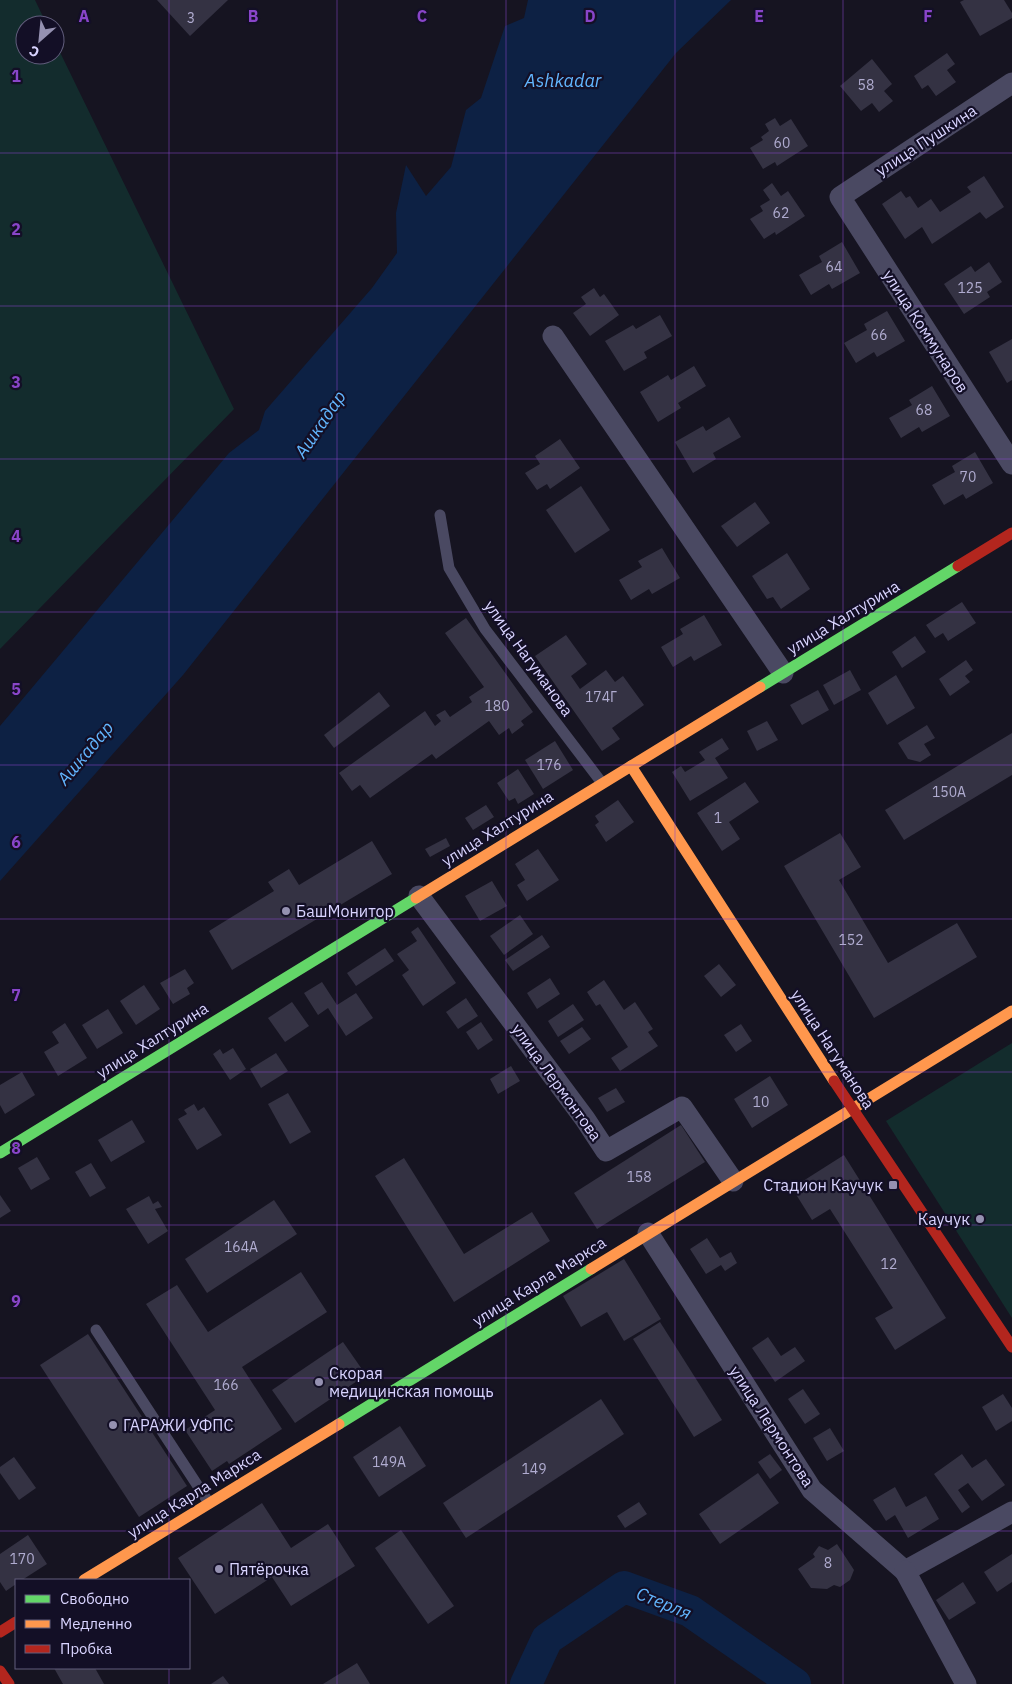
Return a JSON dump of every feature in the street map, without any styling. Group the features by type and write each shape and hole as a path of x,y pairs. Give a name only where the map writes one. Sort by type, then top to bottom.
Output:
{"main road":[{"name":"улица Халтурина","path":"0,1153 1012,533"},
{"name":"улица Нагуманова","path":"631,766 851,1108 1012,1347"},
{"name":"улица Карла Маркса","path":"86,1579 1012,1011"},
{"path":"0,1632 15,1623"},
{"path":"0,1671 9,1684"}],"street":[{"name":"улица Пушкина","path":"840,197 1012,83"},
{"name":"улица Коммунаров","path":"840,197 1012,464"},
{"path":"553,336 783,673"},
{"name":"улица Лермонтова","path":"419,896 585,1118 606,1151 682,1107 733,1181"},
{"name":"улица Лермонтова","path":"648,1233 812,1490 905,1571 966,1684"},
{"path":"905,1571 1012,1512"}],"lane":[{"name":"улица Нагуманова","path":"440,515 449,568 485,629 602,783"},
{"path":"96,1330 209,1503"}],"green space":[{"path":"0,0 35,0 42,15 15,15 15,65 65,65 65,63 234,409 0,649"},
{"name":"Каучук","path":"1012,1043 1012,1318 886,1121"}],"water":[{"name":"Ashkadar","path":"528,0 731,0 676,53 183,675 0,881 0,726 229,453 259,430 265,411 372,288 397,253 396,213 406,165 426,196 451,167 466,110 481,98 505,26 524,18"}],"building":[{"path":"157,0 228,0 190,36"},
{"path":"964,0 1004,0 1012,13 1012,18 980,36 960,2"},
{"path":"947,53 955,64 947,70 956,82 936,96 928,85 922,89 914,76"},
{"path":"872,59 892,84 884,91 893,101 879,112 872,103 861,111 840,86"},
{"path":"775,118 780,126 791,119 808,146 777,166 775,162 763,169 750,148 763,140 761,137 769,131 765,124"},
{"path":"984,176 1004,207 986,219 980,212 932,244 922,227 905,239 882,204 901,191 906,198 910,196 918,208 931,199 940,212 971,192 967,187"},
{"path":"772,183 781,196 788,191 805,216 776,235 775,232 764,239 750,219 763,211 760,206 770,200 763,190"},
{"path":"842,242 860,273 832,289 829,284 811,295 799,275 822,262 819,256"},
{"path":"989,262 1002,282 987,292 990,297 964,314 944,284 971,266 975,272"},
{"path":"594,288 600,297 604,294 619,315 590,336 573,313 586,304 581,297"},
{"path":"887,311 905,341 877,357 874,352 856,363 844,343 867,330 864,324"},
{"path":"660,315 672,336 644,352 647,358 624,371 605,341 633,325 636,329"},
{"path":"1012,339 1012,380 1007,383 989,352"},
{"path":"694,366 706,386 678,403 681,408 658,422 640,392 668,375 671,380"},
{"path":"932,386 950,416 922,432 919,427 901,438 889,418 912,405 909,400"},
{"path":"729,417 741,437 713,453 716,459 693,473 675,442 703,426 706,431"},
{"path":"560,439 580,468 550,489 547,484 537,490 525,473 540,464 535,456"},
{"path":"975,452 993,483 966,499 963,494 944,505 932,485 955,472 952,466"},
{"path":"581,486 610,530 575,553 546,510"},
{"path":"755,502 770,523 737,547 721,526"},
{"path":"662,548 680,578 652,594 649,589 631,600 619,580 642,567 638,561"},
{"path":"787,553 810,589 781,609 773,597 767,599 752,576"},
{"path":"962,602 976,623 948,641 943,633 935,638 926,625"},
{"path":"704,615 722,645 694,661 691,656 673,667 661,647 683,634 680,629"},
{"path":"466,618 533,712 521,721 524,725 512,734 509,728 499,735 489,721 436,759 432,754 370,798 360,785 352,791 339,773 425,711 435,726 441,721 436,715 445,710 450,717 472,702 469,697 484,687 445,633"},
{"path":"566,635 587,664 571,676 580,689 606,670 615,682 623,676 644,705 612,728 620,739 602,751 535,656"},
{"path":"915,636 926,652 902,668 892,652"},
{"path":"966,660 973,670 965,676 970,682 950,696 939,679"},
{"path":"850,670 861,690 834,705 823,685"},
{"path":"896,675 915,708 887,725 868,693"},
{"path":"818,690 829,710 802,725 790,705"},
{"path":"379,692 390,706 334,748 324,735"},
{"path":"767,721 778,740 757,751 747,731"},
{"path":"927,725 935,738 924,744 931,755 920,762 908,759 898,743"},
{"path":"1012,733 1012,775 904,840 885,810"},
{"path":"722,738 729,749 715,758 728,778 690,801 672,772 681,766 685,772 705,760 699,752"},
{"path":"555,741 573,770 543,789 525,760"},
{"path":"518,769 534,794 518,804 515,798 509,801 497,783"},
{"path":"745,782 759,802 729,822 740,839 722,851 697,813"},
{"path":"618,800 634,822 606,842 595,825 599,822 595,816"},
{"path":"486,805 494,817 473,830 465,818"},
{"path":"840,833 861,867 839,880 888,963 957,923 977,957 874,1018 784,866"},
{"path":"446,838 450,846 430,857 425,849"},
{"name":"БашМонитор","path":"372,841 392,874 232,970 209,931 274,891 268,882 289,869 299,885"},
{"path":"538,849 559,880 527,901 517,885 525,880 515,864"},
{"path":"492,881 507,906 480,921 465,896"},
{"path":"520,915 533,934 504,955 490,936"},
{"path":"418,927 456,983 423,1006 402,975 409,970 397,954 417,941 411,932"},
{"path":"542,935 550,947 513,971 505,960"},
{"path":"385,948 394,961 356,986 347,973"},
{"path":"719,964 736,985 721,997 704,976"},
{"path":"185,969 194,983 187,988 190,994 173,1004 160,983"},
{"path":"550,978 560,994 537,1009 527,993"},
{"path":"604,980 624,1010 635,1002 653,1029 648,1032 658,1046 620,1071 611,1058 628,1047 600,1004 596,1006 587,992"},
{"path":"322,982 337,1005 356,993 373,1018 346,1036 328,1008 318,1015 304,993"},
{"path":"144,985 160,1009 136,1025 120,1001"},
{"path":"466,998 478,1016 458,1029 446,1012"},
{"path":"292,1002 309,1026 285,1042 268,1018"},
{"path":"573,1004 584,1020 558,1037 548,1021"},
{"path":"108,1009 123,1033 97,1049 82,1025"},
{"path":"481,1022 493,1040 478,1050 466,1032"},
{"path":"65,1023 87,1058 58,1076 44,1052 59,1043 52,1032"},
{"path":"741,1024 752,1041 736,1052 724,1035"},
{"path":"582,1027 591,1039 569,1054 560,1041"},
{"path":"233,1048 246,1069 230,1080 213,1054 220,1049 223,1054"},
{"path":"276,1053 288,1071 261,1088 250,1069"},
{"path":"511,1066 520,1081 498,1094 490,1079"},
{"path":"22,1072 35,1095 5,1114 0,1105 0,1085"},
{"path":"770,1076 788,1105 752,1128 734,1099"},
{"path":"616,1088 625,1102 607,1112 598,1098"},
{"path":"288,1093 311,1132 290,1144 268,1104"},
{"path":"194,1104 198,1111 204,1107 222,1135 197,1150 178,1119 187,1114 184,1110"},
{"path":"132,1120 145,1142 111,1162 98,1140"},
{"path":"681,1125 705,1162 597,1229 574,1193"},
{"path":"844,1155 946,1318 895,1350 875,1318 893,1308 830,1209 812,1220 792,1188"},
{"path":"37,1157 50,1179 31,1190 18,1168"},
{"path":"404,1158 464,1254 532,1212 550,1241 454,1302 375,1176"},
{"path":"91,1163 106,1188 90,1197 75,1172"},
{"path":"0,1195 11,1211 0,1218"},
{"path":"149,1196 153,1204 158,1201 162,1207 155,1209 168,1231 148,1244 126,1209"},
{"path":"274,1200 297,1234 207,1293 185,1259"},
{"path":"707,1238 720,1258 731,1252 737,1263 725,1271 721,1265 706,1274 690,1249"},
{"path":"624,1259 661,1319 624,1341 607,1312 581,1327 563,1296"},
{"path":"301,1272 327,1312 242,1367 282,1429 229,1464 227,1461 212,1471 185,1430 215,1410 146,1304 177,1285 208,1332"},
{"path":"660,1322 722,1420 694,1437 633,1339"},
{"name":"ГАРАЖИ УФПС","path":"88,1334 187,1486 139,1517 40,1365"},
{"path":"768,1337 781,1356 795,1347 805,1361 775,1382 752,1348"},
{"name":"Скорая медицинская помощь","path":"343,1342 366,1375 295,1423 272,1390"},
{"path":"803,1389 820,1414 805,1424 788,1399"},
{"path":"1003,1394 1012,1408 1012,1421 996,1431 982,1407"},
{"path":"601,1399 624,1434 466,1538 443,1503"},
{"path":"400,1426 426,1466 379,1497 353,1457"},
{"path":"830,1428 844,1451 827,1461 813,1438"},
{"path":"770,1454 782,1470 770,1479 758,1462"},
{"path":"962,1454 972,1468 986,1459 1005,1485 982,1501 968,1483 958,1490 970,1507 962,1513 934,1474"},
{"path":"14,1457 36,1488 19,1500 0,1473 0,1467"},
{"path":"758,1473 779,1503 720,1544 699,1514"},
{"path":"895,1487 906,1507 926,1496 939,1519 908,1538 895,1515 886,1521 873,1500"},
{"path":"639,1502 647,1514 625,1528 617,1516"},
{"path":"262,1503 291,1548 328,1524 355,1566 291,1606 272,1577 215,1614 178,1558"},
{"path":"401,1530 454,1606 428,1624 375,1548"},
{"path":"28,1535 47,1564 24,1579 15,1579 15,1585 6,1591 0,1582 0,1554"},
{"path":"837,1544 854,1570 850,1580 840,1587 834,1585 827,1589 811,1588 798,1569 815,1557 813,1554 819,1546 828,1550"},
{"path":"1012,1554 1012,1582 997,1592 984,1572"},
{"path":"963,1582 976,1603 949,1620 936,1600"},
{"path":"357,1663 370,1684 323,1684"},
{"path":"55,1669 96,1669 104,1684 63,1684"},
{"path":"223,1676 229,1684 211,1684"}],"waterway":[{"name":"Стерля","path":"526,1684 547,1639 624,1587 690,1611 795,1684"}],"traffic: fast":[{"path":"760,687 958,566"},
{"path":"0,1153 416,898"},
{"path":"339,1424 591,1269"}],"traffic: slow":[{"path":"416,898 760,687"},
{"path":"631,766 834,1081"},
{"path":"591,1269 1012,1011"},
{"path":"86,1579 339,1424"}],"traffic: jam":[{"path":"958,566 1012,533"},
{"path":"834,1081 1012,1347"},
{"path":"0,1632 15,1623"},
{"path":"0,1671 9,1684"}],"place":[{"name":"БашМонитор","path":"286,911"},
{"name":"Стадион Каучук","path":"893,1185"},
{"name":"Каучук","path":"980,1219"},
{"name":"Скорая медицинская помощь","path":"319,1382"},
{"name":"ГАРАЖИ УФПС","path":"113,1425"},
{"name":"Пятёрочка","path":"219,1569"}],"water label":[{"name":"Ашкадар","path":"320,424"},
{"name":"Ашкадар","path":"85,753"}]}
